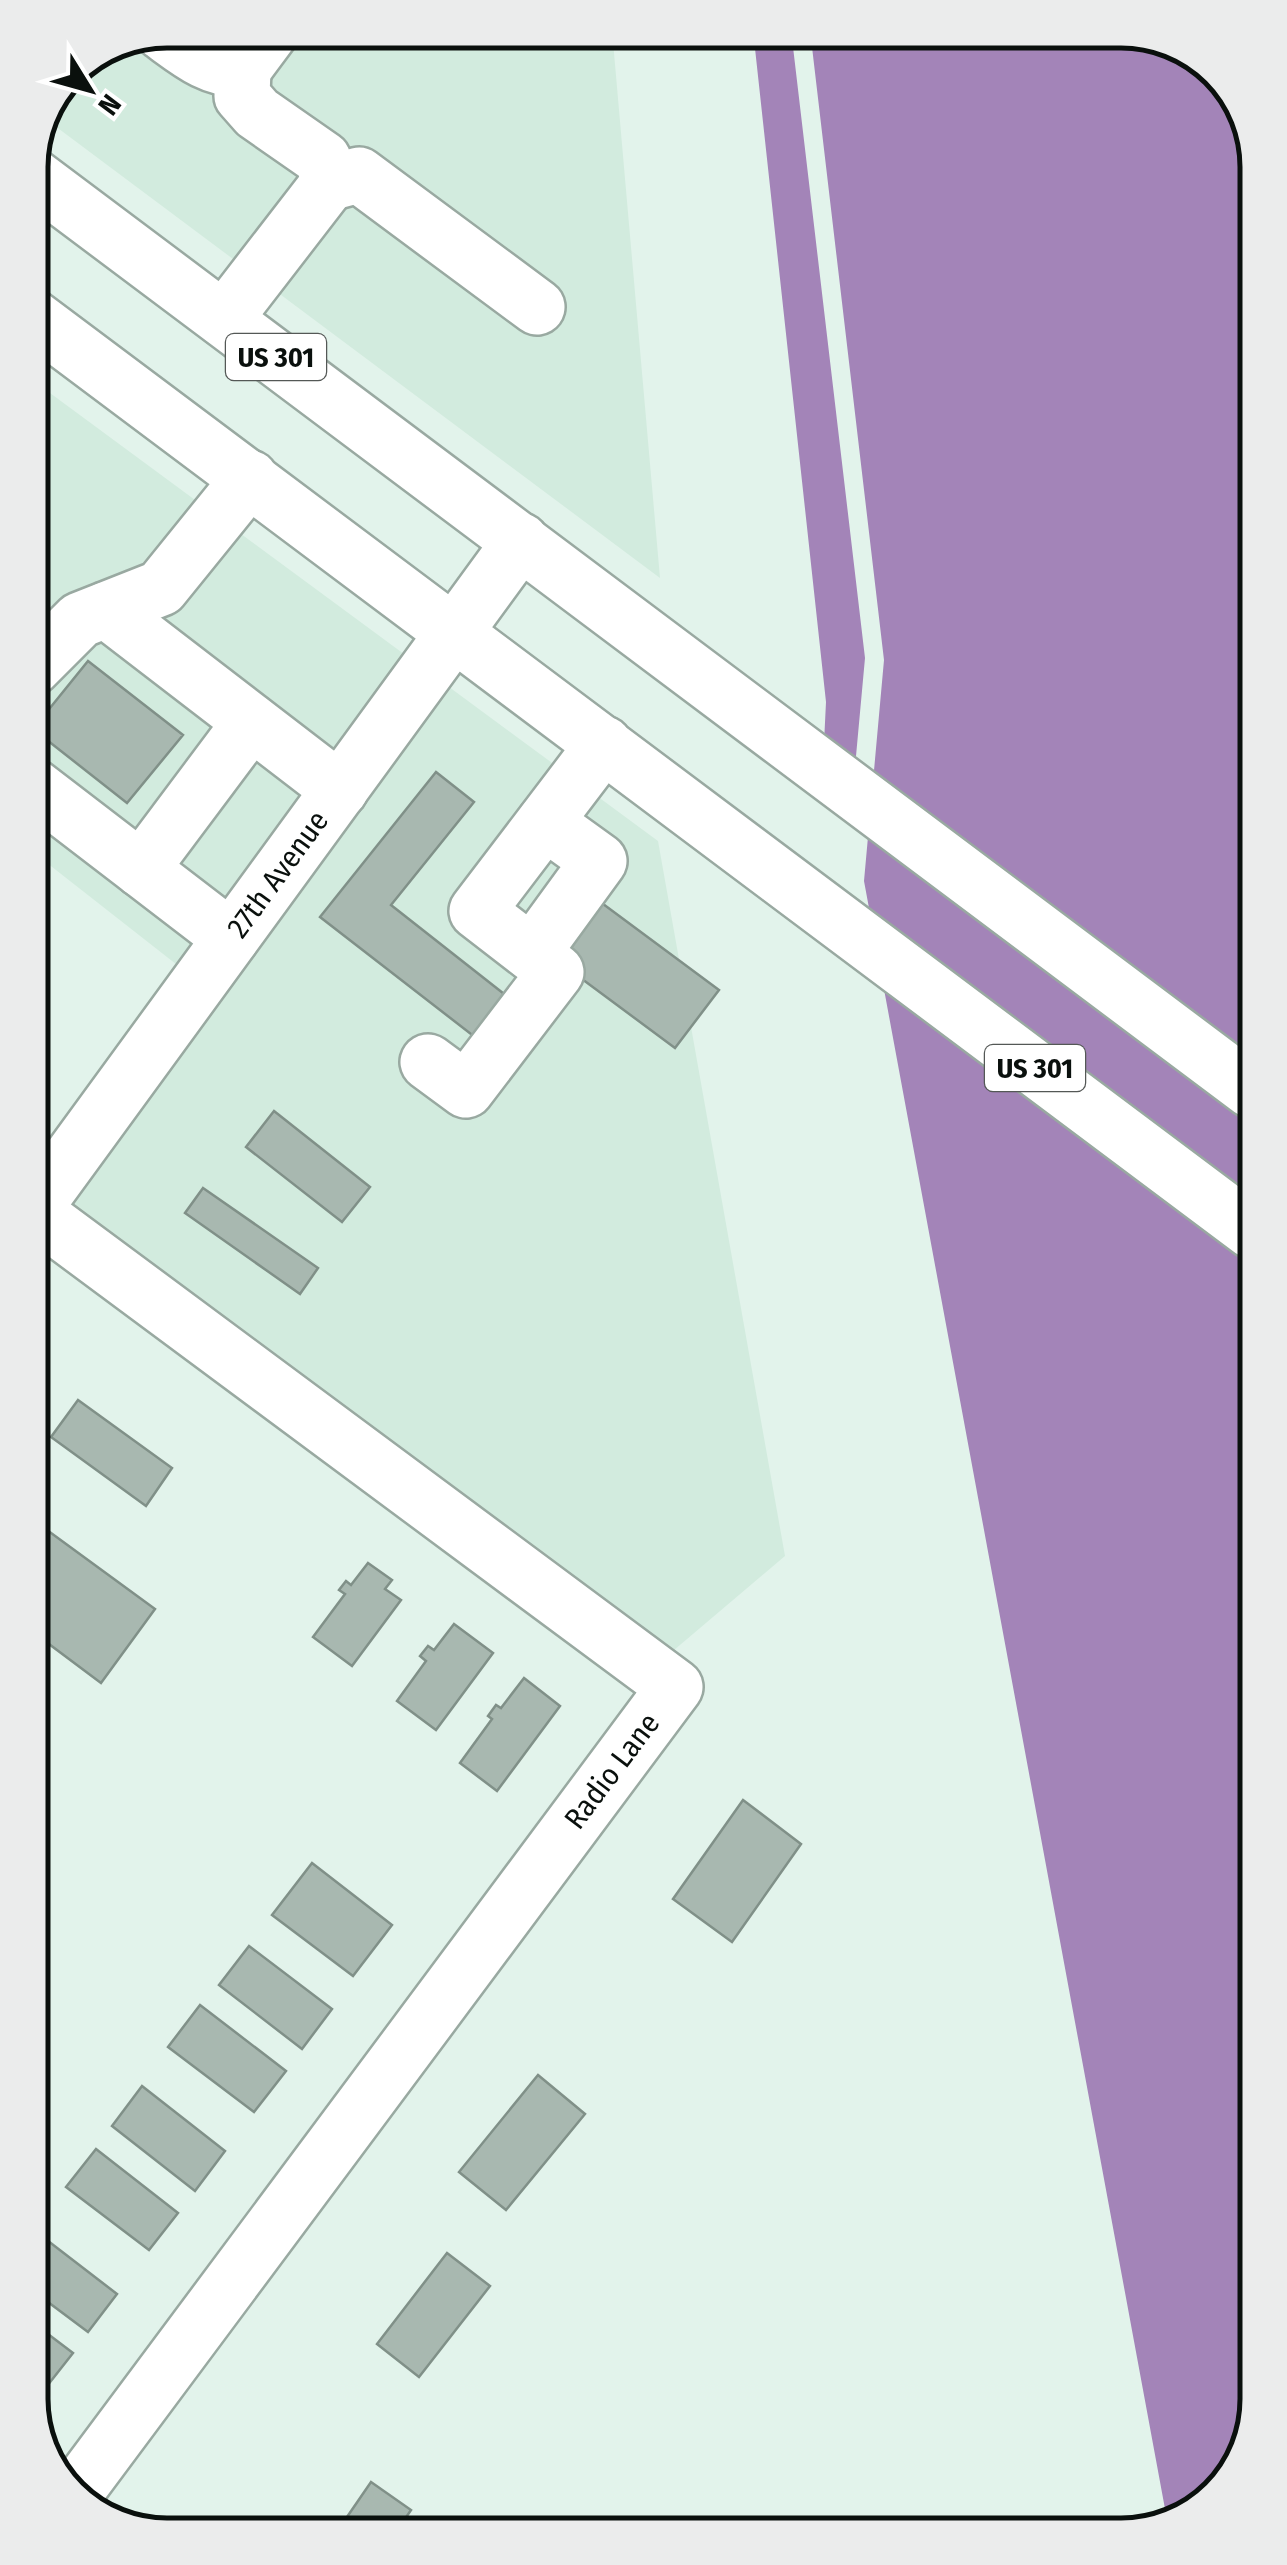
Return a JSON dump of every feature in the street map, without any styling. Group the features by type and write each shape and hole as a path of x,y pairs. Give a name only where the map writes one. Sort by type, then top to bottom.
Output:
{"main road":[{"path":"187,48 225,70 258,50"},
{"path":"258,50 242,96 257,113 323,160 329,183"},
{"path":"224,319 329,183 359,175 538,307"},
{"name":"US 301","path":"48,187 1240,1082"},
{"name":"US 301","path":"48,329 1240,1222"},
{"path":"48,652 80,620 161,588 250,478"},
{"name":"27th Avenue","path":"48,1192 521,541"},
{"path":"106,610 340,790"},
{"path":"141,869 251,722"},
{"path":"428,1062 466,1090 556,972 477,911 604,744"},
{"path":"48,798 231,938"},
{"name":"Radio Lane","path":"48,1220 674,1687 82,2483"}],"shaded area":[{"path":"167,48 614,48 660,578 55,126 82,82 121,57"},
{"path":"755,48 793,48 865,658 855,767 824,743 826,702"},
{"path":"812,48 1128,48 1180,63 1205,82 1224,107 1237,143 1240,167 1240,2398 1233,2437 1219,2465 1199,2488 1165,2508 864,881 884,660"},
{"path":"48,392 408,657 181,968 48,864"},
{"path":"445,684 658,841 785,1556 667,1656 66,1203"}],"building":[{"path":"88,661 183,735 127,803 48,741 48,710"},
{"path":"436,772 474,802 391,905 513,1001 480,1041 320,917"},
{"path":"595,898 719,990 675,1048 551,956"},
{"path":"274,1111 370,1187 342,1222 246,1147"},
{"path":"203,1188 318,1268 300,1294 185,1213"},
{"path":"78,1400 172,1468 146,1506 51,1437"},
{"path":"48,1531 155,1609 101,1683 48,1643"},
{"path":"368,1563 392,1580 385,1589 401,1600 352,1666 313,1637 345,1594 339,1590 346,1581 351,1585"},
{"path":"454,1624 493,1653 436,1730 397,1701 426,1661 420,1656 428,1646 434,1650"},
{"path":"524,1678 560,1706 497,1791 460,1763 492,1719 488,1716 496,1705 501,1708"},
{"path":"743,1800 801,1844 732,1942 673,1899"},
{"path":"312,1863 392,1925 353,1976 272,1915"},
{"path":"249,1946 332,2009 302,2049 219,1985"},
{"path":"200,2005 286,2071 254,2112 168,2047"},
{"path":"538,2075 585,2114 506,2210 459,2172"},
{"path":"142,2086 225,2151 195,2191 112,2126"},
{"path":"96,2149 178,2213 149,2250 66,2187"},
{"path":"48,2241 117,2294 88,2332 48,2302"},
{"path":"447,2253 490,2286 419,2377 377,2344"},
{"path":"48,2334 73,2353 48,2385"},
{"path":"371,2482 411,2510 406,2517 347,2517"}]}
